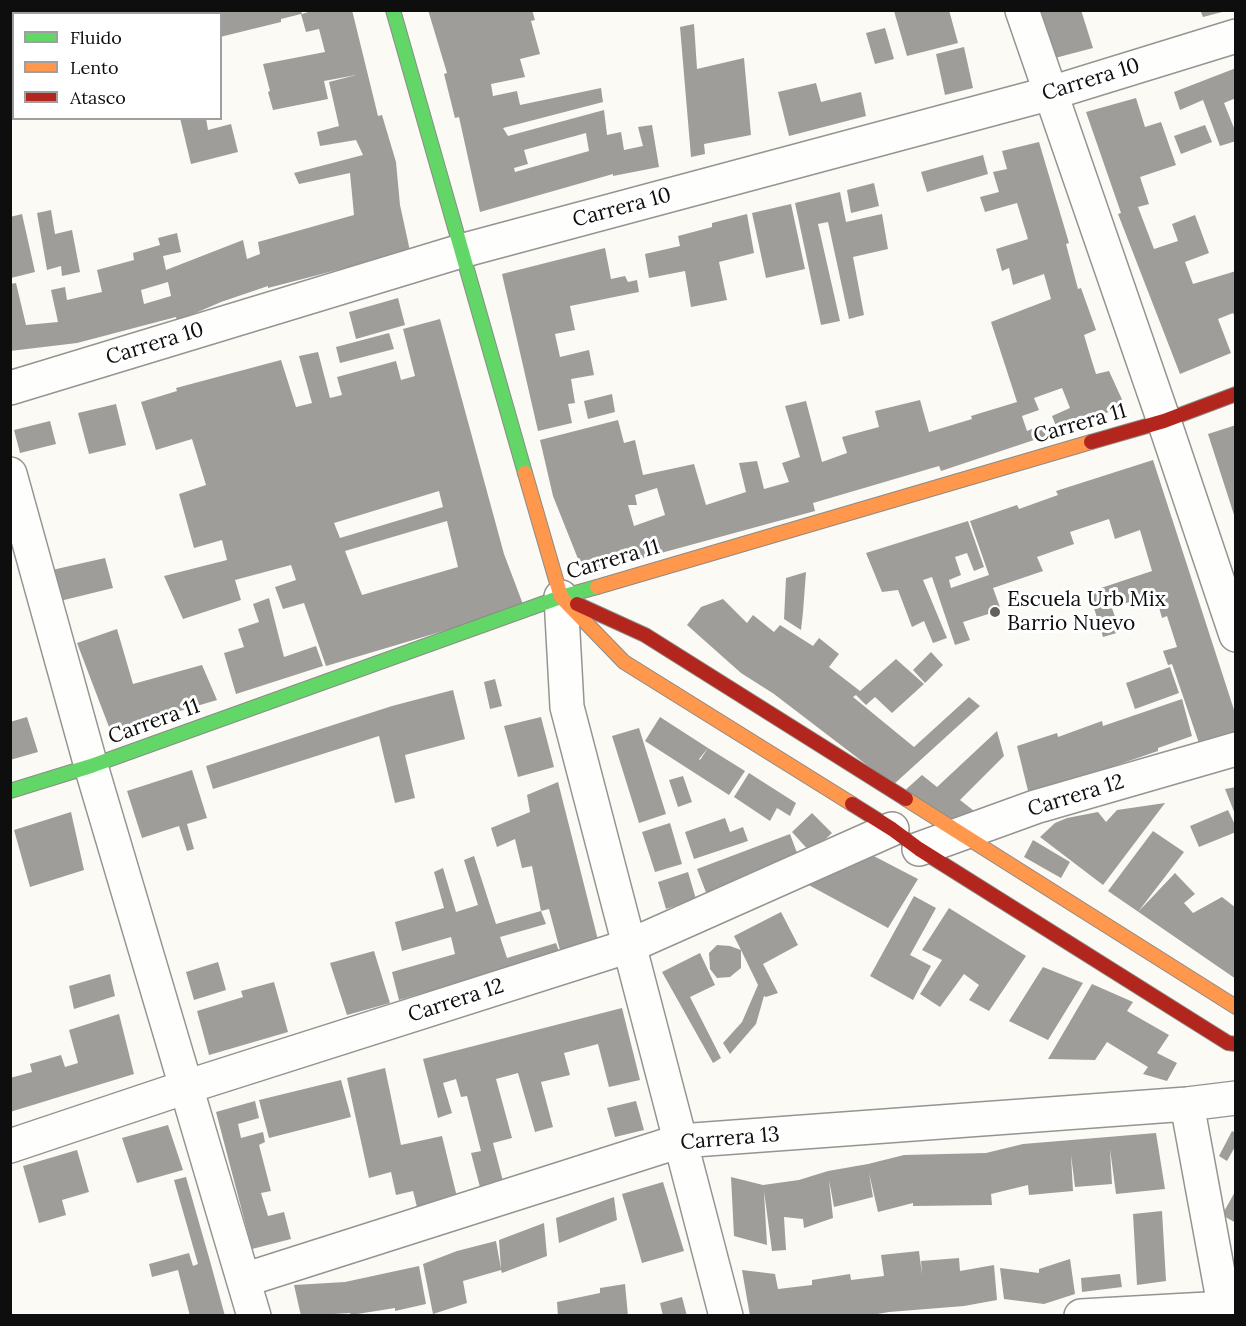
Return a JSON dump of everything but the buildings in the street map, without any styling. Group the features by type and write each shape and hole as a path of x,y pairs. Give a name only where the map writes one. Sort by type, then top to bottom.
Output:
{"main road":[{"path":"393,10 561,597 624,662 1228,1043 1236,1044"},
{"name":"Carrera 11","path":"10,791 91,766 561,597 1164,421 1236,394"},
{"path":"561,597 645,635 1236,1007"}],"street":[{"path":"1022,10 1236,635"},
{"name":"Carrera 10","path":"10,388 461,251 1051,93 1236,36"},
{"path":"10,474 91,766 254,1316"},
{"path":"561,597 567,707 726,1316"},
{"name":"Carrera 12","path":"919,849 1035,807 1236,749"},
{"name":"Carrera 12","path":"10,1146 186,1087 629,946 892,829"},
{"name":"Carrera 13","path":"244,1280 680,1141 1187,1104 1236,1098"},
{"path":"1081,1316 1229,1309 1187,1104"}],"traffic: fast":[{"path":"393,10 525,473"},
{"path":"10,791 91,766 561,597 597,587"}],"traffic: slow":[{"path":"597,587 1091,442"},
{"path":"525,473 561,597 624,662 852,804"},
{"path":"906,799 1236,1007"}],"traffic: jam":[{"path":"1091,442 1164,421 1236,394"},
{"path":"577,604 645,635 906,799"},
{"path":"852,804 919,849 1228,1043 1236,1044"}],"place":[{"name":"Escuela Urb Mix Barrio Nuevo","path":"995,612"}]}
